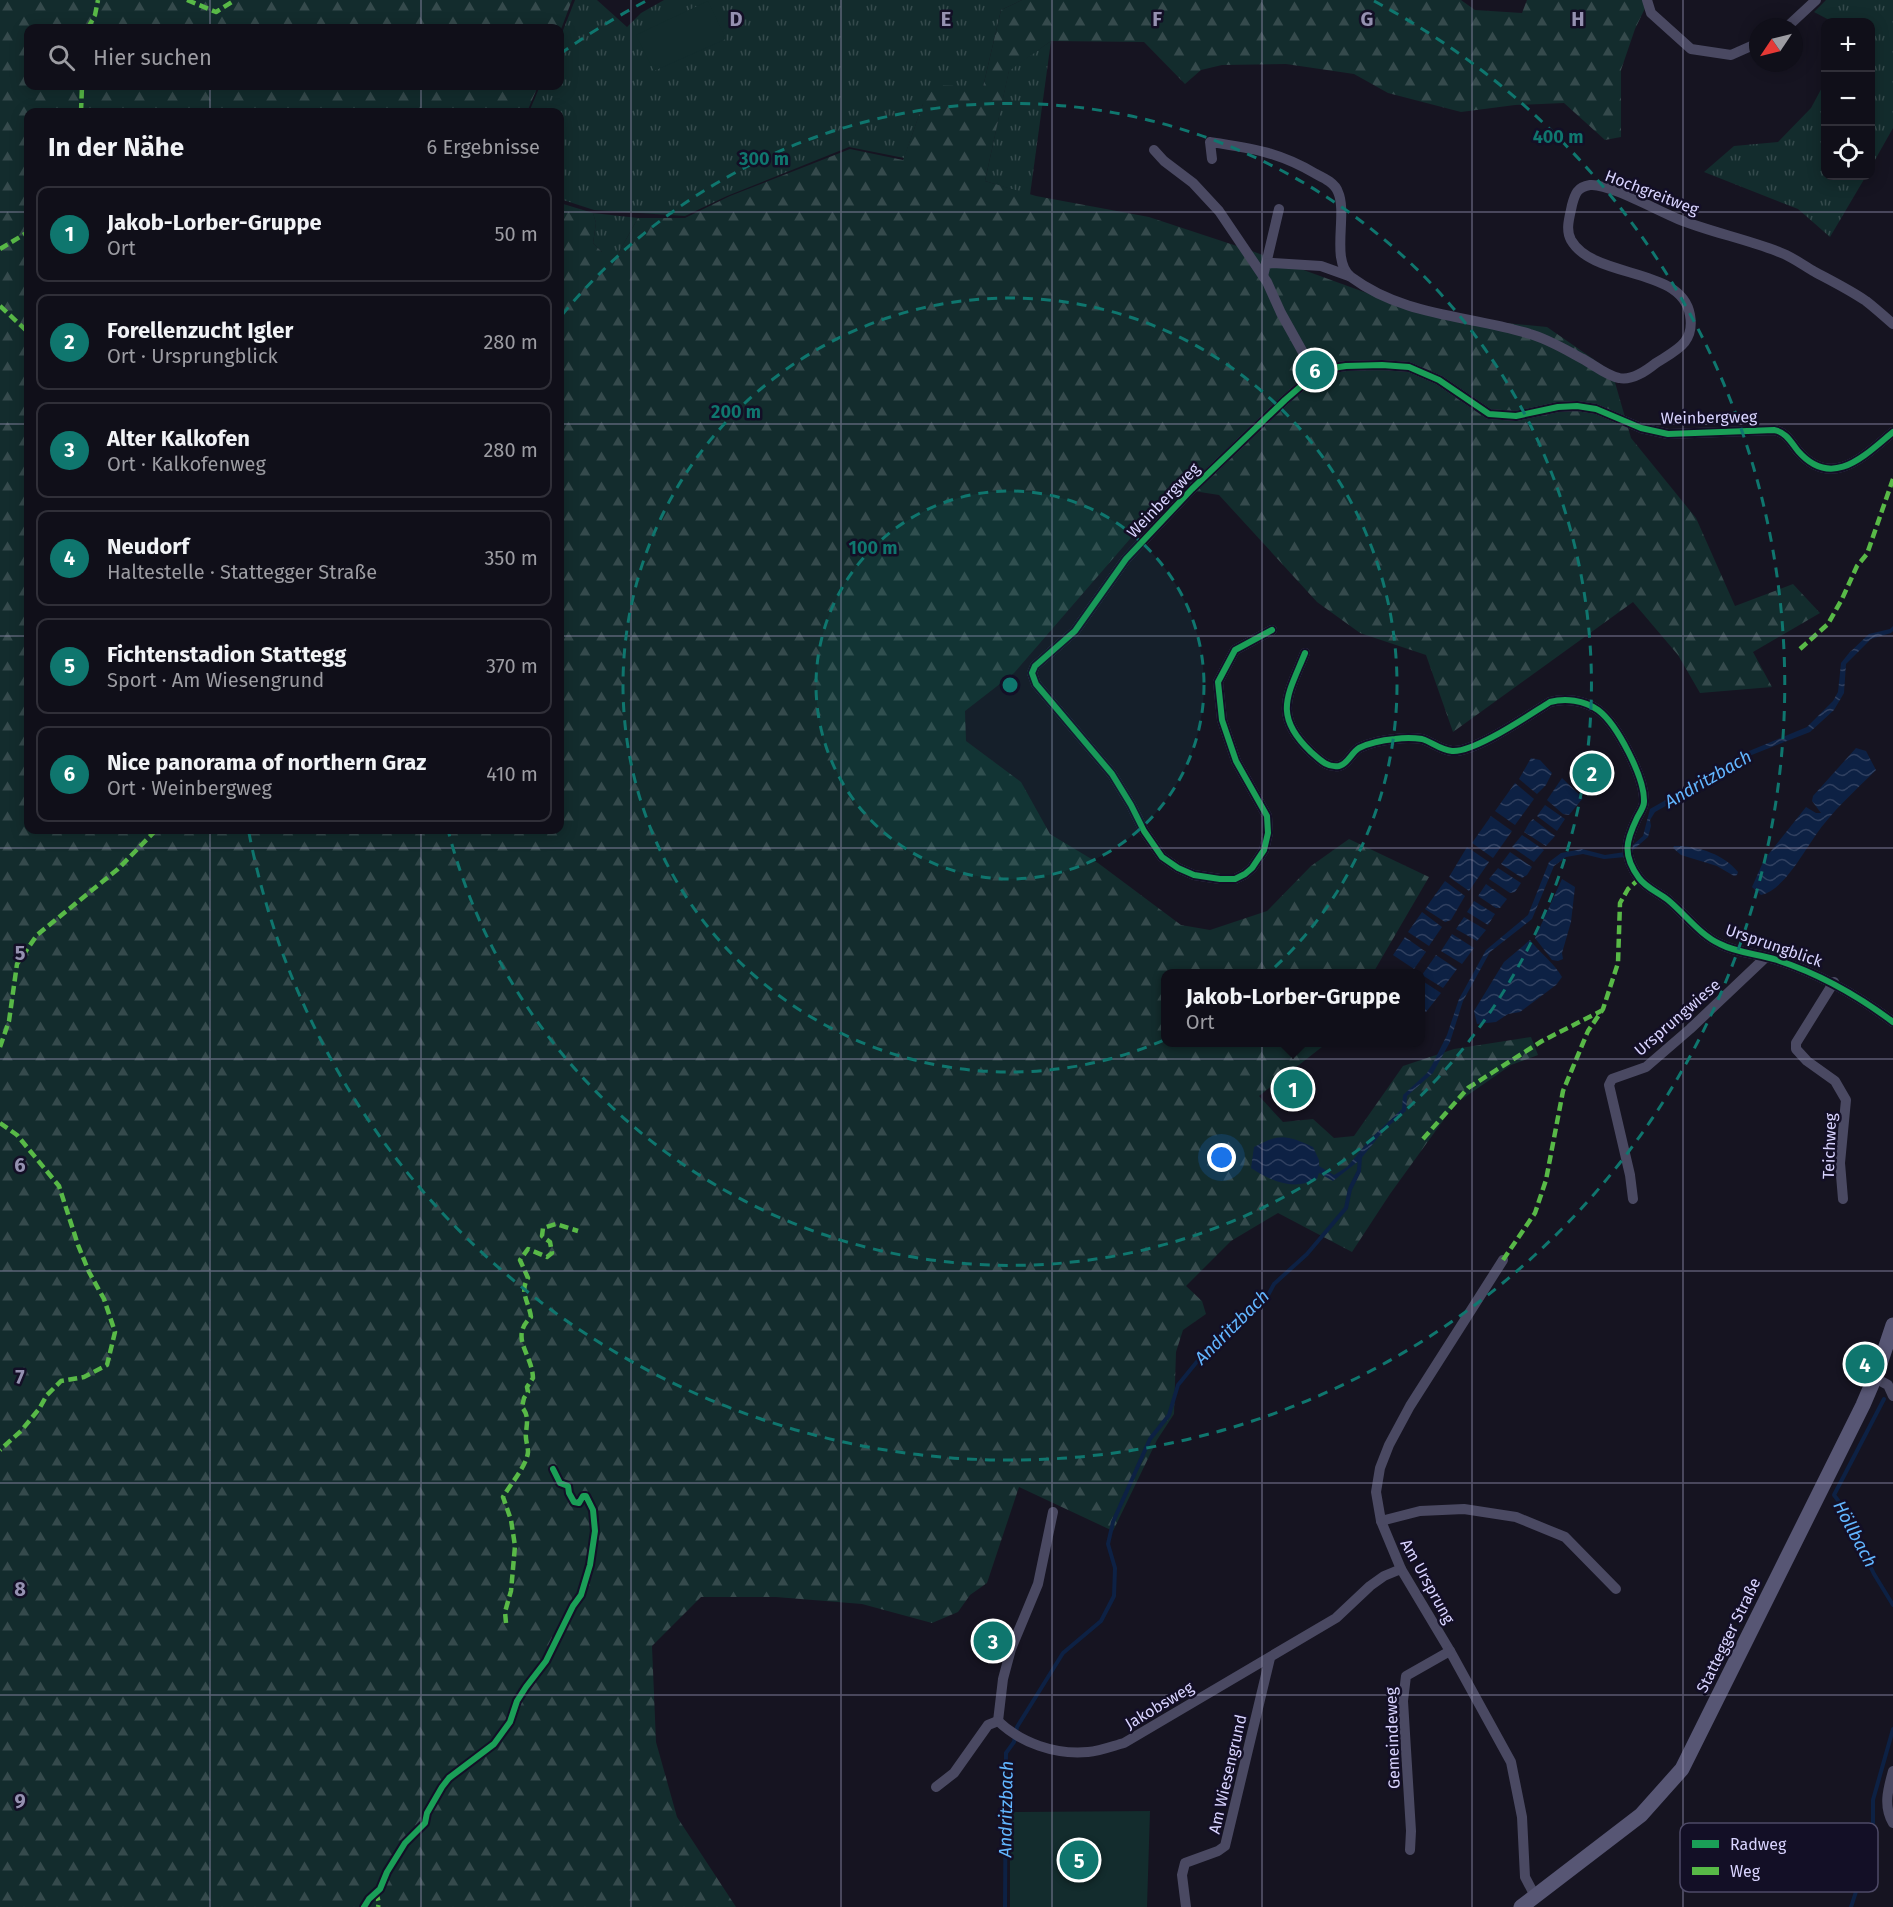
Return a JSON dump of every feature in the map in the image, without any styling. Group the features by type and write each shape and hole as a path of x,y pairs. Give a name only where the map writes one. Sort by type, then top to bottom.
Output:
{"main road":[{"name":"Stattegger Straße","path":"1521,1907 1641,1815 1682,1769 1875,1378 1893,1324"}],"street":[{"path":"1647,0 1651,13 1690,49 1731,55 1749,47"},
{"path":"1797,18 1816,0"},
{"path":"1212,159 1209,142 1256,148 1301,165 1338,189 1341,203 1341,249 1344,268 1349,276"},
{"path":"1154,150 1164,161 1193,183 1219,211 1263,276 1315,374"},
{"name":"Hochgreitweg","path":"1266,264 1321,266 1349,276 1387,298 1414,309 1530,334 1582,358 1615,378 1629,379 1654,365 1689,339 1690,313 1687,303 1677,292 1648,278 1592,259 1572,242 1568,233 1568,222 1577,190 1598,185 1680,220 1781,252 1866,301 1893,324"},
{"path":"1263,276 1279,209"},
{"name":"Weinbergweg","path":"1272,630 1235,650 1218,682 1222,720 1236,761 1267,816 1268,833 1264,850 1252,868 1235,879 1194,875 1162,857 1144,831 1112,774 1036,684 1032,673 1035,666 1075,631 1113,575 1134,549 1192,489 1315,374 1326,369 1346,366 1382,364 1409,367 1439,380 1489,414 1501,416 1516,416 1558,407 1576,406 1596,409 1641,428 1668,434 1774,430 1783,433 1811,464 1828,468 1840,468 1857,462 1893,432"},
{"name":"Ursprungblick","path":"1305,653 1287,696 1286,706 1292,730 1307,748 1328,765 1336,767 1343,764 1358,749 1394,739 1423,740 1434,746 1456,752 1477,744 1556,700 1574,700 1597,710 1622,738 1639,777 1644,803 1626,846 1639,879 1669,901 1712,940 1834,982 1893,1022"},
{"name":"Ursprungwiese","path":"1633,1199 1630,1176 1609,1085 1612,1079 1617,1075 1646,1067 1766,957"},
{"name":"Teichweg","path":"1834,982 1796,1043 1796,1049 1807,1061 1835,1081 1846,1100 1840,1162 1843,1198"},
{"name":"Am Ursprung","path":"1503,1260 1410,1406 1389,1445 1380,1468 1376,1492 1381,1521 1401,1569 1450,1651 1511,1762 1522,1817 1525,1877 1534,1896"},
{"path":"1875,1378 1888,1385 1893,1396"},
{"path":"1381,1521 1420,1511 1464,1509 1516,1517 1565,1537 1616,1589"},
{"path":"936,1787 954,1773 987,1725 998,1721 1003,1679 1011,1649 1038,1584 1053,1512"},
{"name":"Jakobsweg","path":"998,1721 1023,1740 1042,1747 1071,1752 1088,1752 1124,1743 1336,1618 1370,1586 1384,1576 1401,1569"},
{"name":"Gemeindeweg","path":"1410,1850 1403,1701 1406,1676 1450,1651"},
{"name":"Am Wiesengrund","path":"1186,1907 1182,1875 1185,1863 1218,1851 1225,1846 1270,1658"},
{"path":"1893,1771 1887,1792 1887,1802 1893,1823"}],"green space":[{"path":"0,0 572,0 563,24 24,24 24,90 536,90 529,108 24,108 24,834 564,834 564,204 593,213 596,223 593,243 602,252 619,252 638,218 685,218 730,196 850,149 903,160 923,104 936,85 983,87 1001,10 1022,0 1461,0 1475,10 1522,13 1527,0 1649,0 1635,29 1621,70 1621,137 1605,140 1564,103 1515,105 1461,112 1388,93 1354,74 1286,64 1222,65 1201,70 1185,84 1144,42 1051,41 1009,71 985,181 1036,196 1149,217 1249,250 1430,316 1547,327 1612,372 1631,438 1696,518 1735,606 1793,584 1820,613 1753,652 1772,687 1700,693 1678,655 1633,602 1453,732 1426,655 1360,633 1317,602 1219,495 1174,488 1014,673 965,711 966,741 1021,782 1050,834 1098,863 1181,925 1210,930 1267,911 1311,866 1349,839 1429,877 1375,969 1161,969 1161,1047 1322,1047 1259,1096 1283,1122 1313,1119 1334,1138 1354,1136 1403,1066 1454,1049 1531,1037 1538,1055 1511,1065 1455,1104 1390,1194 1352,1252 1278,1213 1231,1241 1186,1286 1202,1301 1206,1314 1183,1330 1176,1352 1174,1414 1157,1440 1113,1531 1019,1487 987,1583 970,1595 958,1612 932,1623 862,1604 776,1597 701,1597 652,1646 656,1742 677,1817 736,1907 0,1907"},
{"path":"575,0 597,0 627,27 641,13 664,0 1022,0 1001,10 983,87 923,104 904,158 849,147 727,196 685,216 594,210 564,200 564,108 531,108 538,90 564,90 564,28"},
{"path":"1826,0 1893,0 1893,128 1875,160 1875,18 1825,18 1814,12"},
{"path":"708,1 726,39 654,71 636,35"},
{"path":"1051,41 1030,195 985,181 1009,70"},
{"path":"1821,89 1821,180 1864,180 1830,237 1798,209 1704,172 1734,146 1778,142 1811,108"},
{"path":"593,213 638,218 619,252 602,252 593,243 596,223"},
{"path":"1150,1811 1147,1907 1010,1907 1010,1812"}],"water":[{"path":"1893,626 1891,633 1871,639 1846,664 1844,693 1834,710 1810,732 1739,760 1710,781 1655,812 1650,820 1648,837 1625,857 1604,859 1583,854 1566,857 1554,866 1532,919 1490,952 1463,1001 1450,1042 1433,1073 1407,1096 1406,1111 1384,1130 1360,1160 1333,1181 1319,1173 1317,1179 1299,1184 1282,1183 1251,1168 1254,1147 1271,1139 1284,1137 1313,1147 1319,1160 1319,1166 1334,1175 1347,1167 1370,1139 1402,1109 1403,1095 1427,1073 1447,1035 1459,999 1486,950 1528,915 1549,862 1561,853 1582,849 1605,855 1625,852 1643,836 1650,809 1708,776 1737,756 1807,727 1833,701 1838,692 1841,663 1849,653 1869,634 1890,629"},
{"path":"1856,748 1866,751 1876,770 1830,817 1788,875 1770,891 1761,895 1752,887 1764,860 1806,807 1816,813 1821,813 1812,801 1813,796"},
{"path":"1531,758 1540,760 1552,773 1546,785 1537,794 1519,779"},
{"path":"1562,778 1583,798 1569,815 1563,814 1547,800"},
{"path":"1515,783 1534,799 1515,825 1495,811"},
{"path":"1545,805 1565,819 1557,831 1537,816"},
{"path":"1491,816 1512,831 1493,858 1472,843"},
{"path":"1533,819 1555,836 1546,846 1524,832"},
{"path":"1522,835 1544,850 1534,862 1512,847"},
{"path":"1674,846 1691,847 1709,852 1725,860 1738,872 1737,875 1734,876 1717,866 1681,855 1673,848"},
{"path":"1467,847 1489,862 1469,891 1449,877"},
{"path":"1510,852 1532,867 1522,878 1501,864"},
{"path":"1498,868 1521,883 1515,892 1510,893 1489,879"},
{"path":"1562,879 1575,887 1571,922 1562,953 1563,959 1558,961 1552,960 1535,938"},
{"path":"1445,881 1465,896 1451,920 1445,922 1425,909"},
{"path":"1486,884 1507,899 1500,908 1496,908 1478,896"},
{"path":"1474,901 1495,914 1488,925 1467,912"},
{"path":"1422,912 1442,927 1429,946 1408,932"},
{"path":"1464,917 1486,930 1477,941 1456,929"},
{"path":"1452,934 1474,948 1462,964 1441,951"},
{"path":"1405,937 1426,952 1414,969 1393,955"},
{"path":"1530,940 1562,977 1556,985 1520,1012 1508,1014 1496,1022 1477,1024 1474,1011 1504,962"},
{"path":"1436,955 1457,969 1443,988 1425,977 1425,971"},
{"path":"1425,983 1441,993 1425,1011"}],"waterway":[{"name":"Andritzbach","path":"1005,1907 1006,1753 1014,1742 1017,1727 1063,1653 1101,1621 1114,1596 1115,1568 1108,1544 1113,1522 1150,1439 1169,1415 1178,1385 1204,1353 1267,1297 1274,1284 1307,1254 1346,1208 1350,1189 1359,1171 1360,1156"},
{"name":"Höllbach","path":"1884,1399 1834,1495 1874,1574 1893,1605"},
{"name":"Höllbach","path":"1873,1823 1873,1800 1893,1729"},
{"name":"Höllbach","path":"1851,1907 1856,1892"}],"marked path":[{"path":"90,24 95,15 98,0"},
{"path":"187,0 216,12 235,0"},
{"path":"81,108 82,90"},
{"path":"0,249 24,234"},
{"path":"0,306 24,328"},
{"path":"1800,649 1828,624 1857,566 1867,554 1893,479"},
{"path":"0,1047 9,1021 17,964 37,935 118,869 152,834"},
{"path":"1503,1260 1535,1213 1546,1180 1563,1091 1588,1031 1603,1009 1618,963 1620,903 1628,889 1639,879"},
{"path":"1423,1139 1468,1088 1542,1041 1601,1011"},
{"path":"0,1123 17,1135 59,1186 78,1245 89,1272 104,1299 115,1332 107,1365 84,1377 61,1381 47,1395 21,1431 0,1450"},
{"path":"506,1623 505,1612 511,1591 515,1546 511,1520 503,1497 527,1457 527,1419 522,1407 528,1392 527,1387 533,1378 522,1339 522,1332 531,1317 524,1293 528,1278 520,1260 528,1249 547,1257 552,1253 550,1242 542,1236 543,1228 556,1224 578,1231"},
{"path":"376,1892 378,1907"}],"cycle path":[{"path":"1272,630 1235,650 1218,682 1222,720 1236,761 1267,816 1268,833 1264,850 1252,868 1235,879 1194,875 1162,857 1144,831 1112,774 1036,684 1032,673 1035,666 1075,631 1126,559 1192,489 1315,374 1326,369 1346,366 1409,367 1439,380 1489,414 1516,416 1558,407 1577,406 1596,409 1641,428 1668,434 1774,430 1785,435 1798,451 1823,468 1835,468 1859,459 1893,432"},
{"path":"1305,653 1289,693 1287,715 1299,739 1311,752 1331,766 1342,765 1363,746 1391,739 1422,739 1440,748 1452,751 1462,750 1487,740 1550,702 1568,700 1581,702 1598,710 1621,739 1640,779 1644,804 1630,834 1628,855 1634,870 1642,881 1668,900 1699,930 1713,940 1727,947 1777,960 1808,972 1852,994 1893,1022"},
{"path":"364,1907 380,1889 387,1872 405,1843 425,1823 427,1813 449,1778 494,1744 510,1722 517,1701 546,1661 573,1606 581,1595 590,1565 595,1531 593,1510 586,1496 583,1496 579,1503 574,1502 568,1486 560,1483 553,1469"}],"place":[{"name":"Nice panorama of northern Graz","path":"1315,370"},
{"name":"Forellenzucht Igler","path":"1592,773"},
{"name":"Jakob-Lorber-Gruppe","path":"1293,1089"},
{"name":"Neudorf","path":"1865,1364"},
{"name":"Alter Kalkofen","path":"993,1641"},
{"name":"Fichtenstadion Stattegg","path":"1079,1860"}]}
